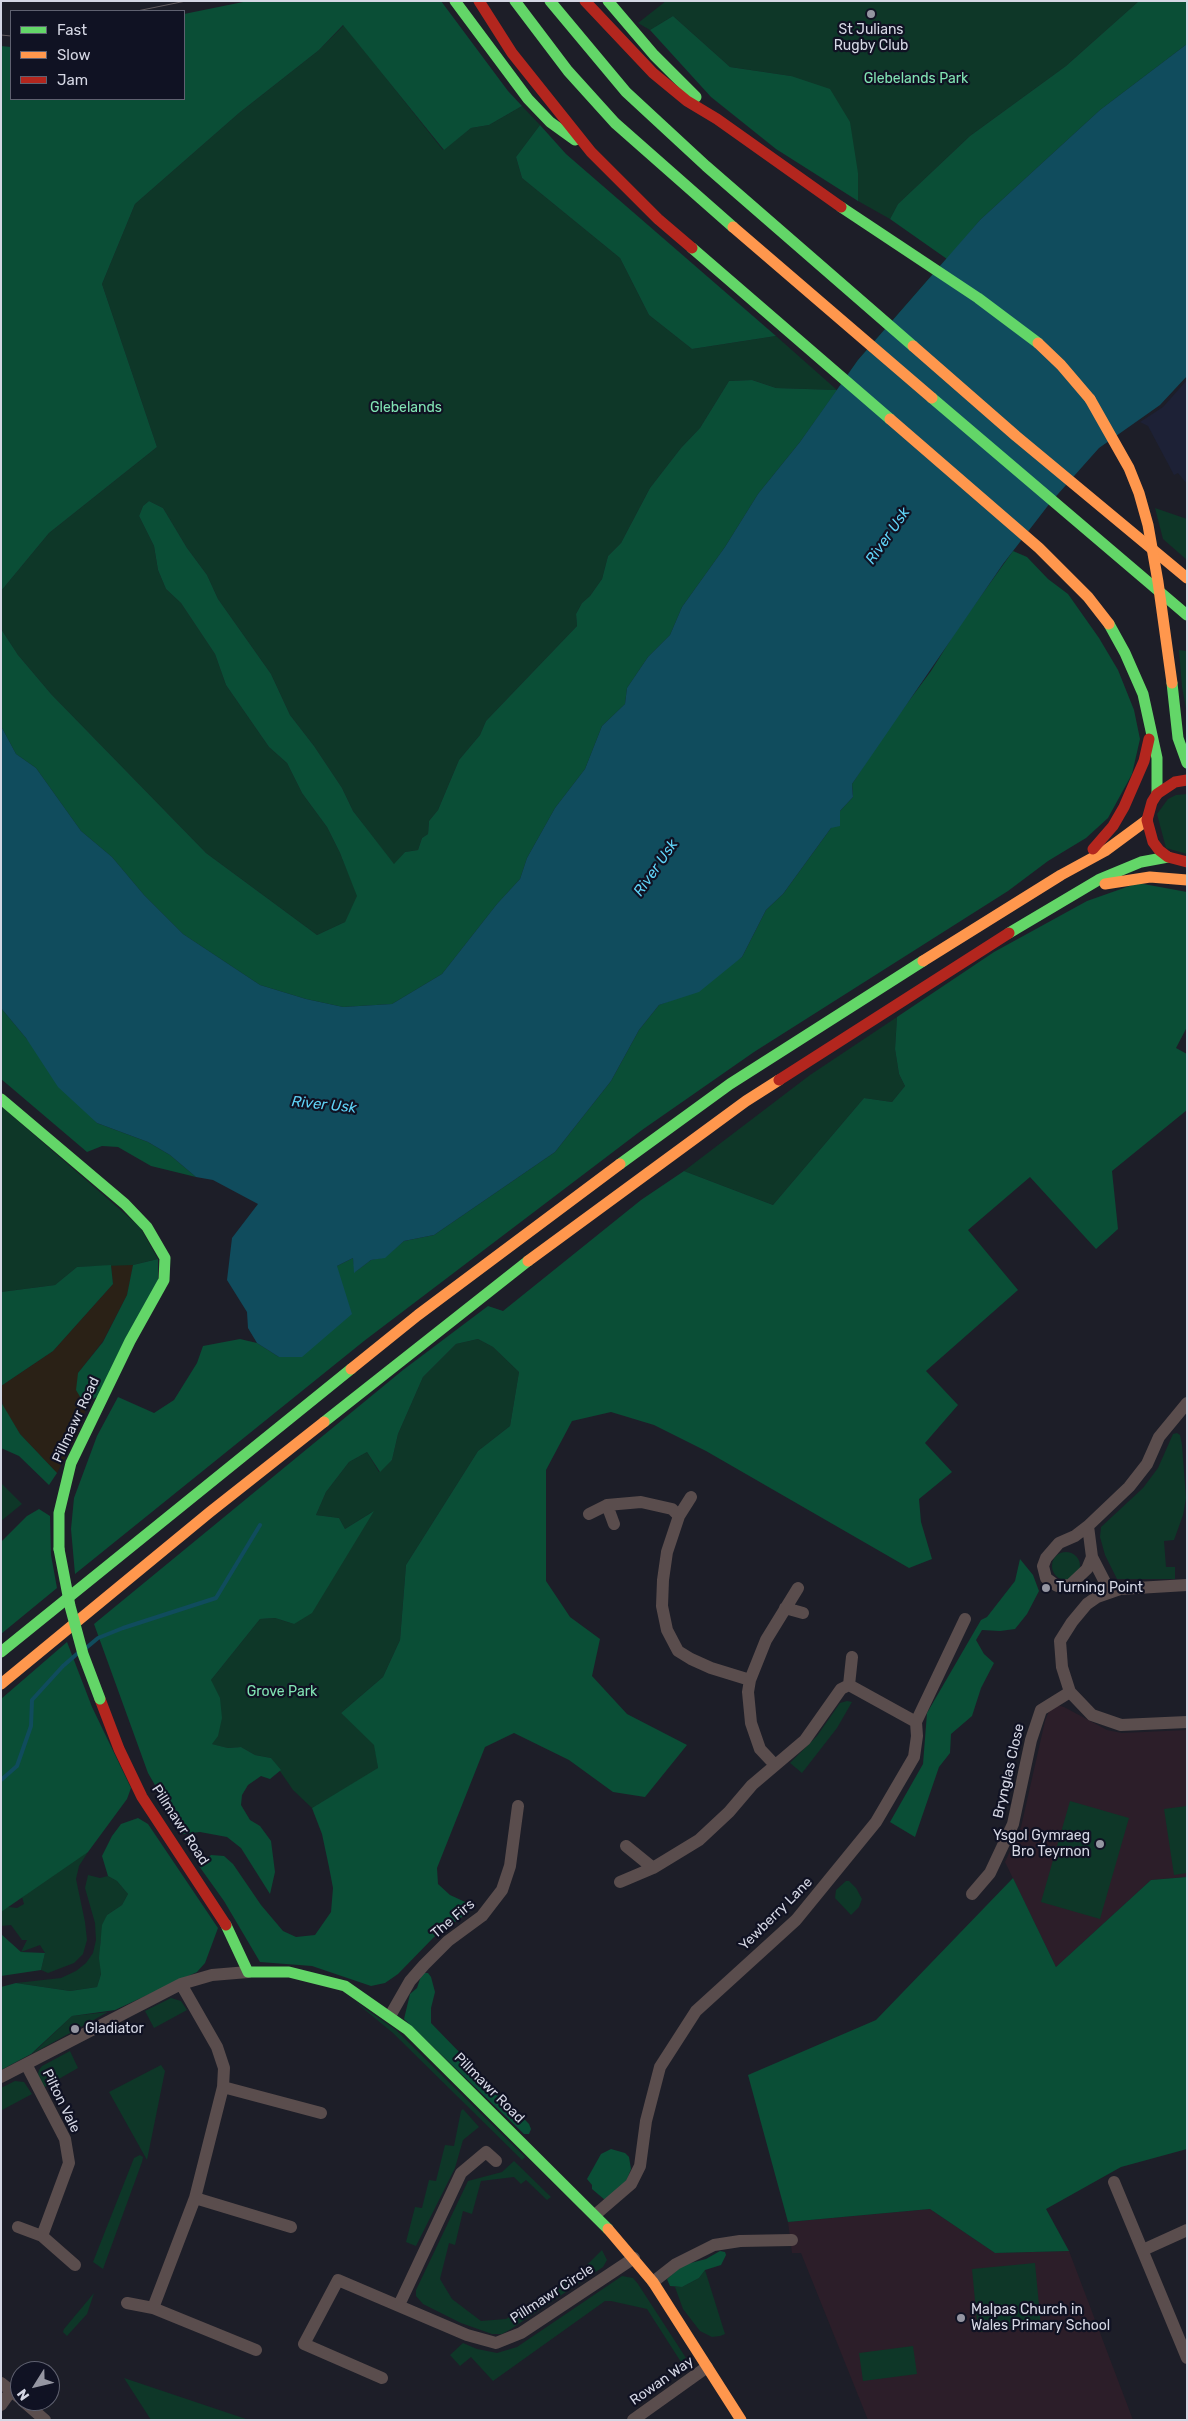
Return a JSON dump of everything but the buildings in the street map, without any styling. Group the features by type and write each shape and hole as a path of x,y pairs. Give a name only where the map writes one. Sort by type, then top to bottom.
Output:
{"main road":[{"path":"455,1 528,100 550,122 591,152"},
{"path":"479,1 512,53 591,152 658,219 763,308 1065,572 1108,623 1125,653 1143,694 1157,758 1157,794"},
{"path":"515,1 568,71 616,123 784,273 1187,616"},
{"path":"550,1 626,92 706,166 1016,436 1187,578"},
{"path":"585,1 653,73 687,101 717,119 821,194 978,298 1033,339 1061,364 1090,399 1129,468 1148,525 1158,582 1178,738 1187,762"},
{"path":"608,1 654,55 717,119"},
{"path":"1175,703 1187,734"},
{"path":"1061,875 1098,844 1113,826 1144,761 1151,725"},
{"path":"1168,857 1153,842 1147,820 1152,802 1157,794 1175,782 1187,780"},
{"path":"1,1652 395,1334 586,1188 730,1084 866,996 1061,875 1104,851 1147,820"},
{"path":"1,1684 210,1512 552,1242 746,1101 963,961 1121,868 1168,857 1187,862"},
{"path":"1085,888 1134,878 1165,877 1187,880"},
{"name":"Pillmawr Road","path":"1,1098 125,1204 147,1227 159,1244 165,1258 164,1280 130,1341 71,1463 59,1513 59,1549 70,1606 83,1654 119,1749 142,1797 228,1928 248,1972 289,1972 345,1986 390,2016 447,2067 595,2215 634,2258 653,2282 741,2420"}],"street":[{"path":"1092,1557 1088,1569 1070,1585 1058,1586 1046,1578 1043,1566 1046,1558 1059,1543 1075,1536 1088,1526 1129,1487 1147,1464 1159,1437 1187,1403"},
{"path":"691,1497 679,1516 667,1552 662,1606 667,1630 678,1651 691,1659 711,1668 750,1680"},
{"path":"589,1514 607,1505 626,1502 650,1503 672,1509 679,1516"},
{"path":"607,1505 614,1524"},
{"path":"1088,1526 1092,1557 1110,1592"},
{"path":"1187,1585 1131,1588 1110,1592 1087,1604 1072,1622 1060,1641 1062,1668 1070,1692 1092,1715 1106,1722 1121,1725 1187,1722"},
{"path":"775,1765 760,1749 751,1723 748,1692 750,1680 766,1640 798,1588"},
{"path":"785,1608 803,1613"},
{"name":"Yewberry Lane","path":"595,2215 631,2184 640,2166 646,2121 660,2067 678,2036 696,2011 796,1920 875,1825 914,1757 917,1736 916,1722 966,1619"},
{"path":"620,1882 653,1868 699,1840 775,1765 804,1740 834,1696 849,1685 852,1657"},
{"path":"849,1685 916,1722"},
{"name":"Brynglas Close","path":"972,1894 990,1873 1013,1824 1033,1733 1041,1710 1070,1692"},
{"name":"The Firs","path":"390,2016 410,1981 424,1965 448,1941 482,1916 502,1890 510,1866 518,1806"},
{"path":"626,1846 653,1868"},
{"name":"Pilton Vale","path":"1,2077 181,1984 212,1975 248,1972"},
{"path":"153,2308 195,2198 223,2087 224,2068 217,2046 181,1984"},
{"name":"Pilton Vale","path":"26,2064 65,2140 69,2163 42,2236"},
{"path":"223,2087 322,2113"},
{"path":"399,2305 461,2173 486,2152 496,2161"},
{"path":"1114,2182 1187,2358"},
{"path":"195,2198 291,2227"},
{"path":"18,2227 42,2236 75,2265"},
{"path":"1143,2250 1187,2230"},
{"path":"653,2282 676,2264 714,2246 740,2241 792,2240"},
{"name":"Pillmawr Circle","path":"382,2378 304,2344 338,2280 467,2335 496,2343 521,2332 634,2258"},
{"path":"127,2303 153,2308 256,2350"},
{"name":"Rowan Way","path":"633,2420 707,2367"},
{"path":"1,2405 10,2392"},
{"path":"35,2411 45,2420"}],"shaded area":[{"path":"1187,380 1187,484 1178,473 1174,475 1148,426 1140,422 1163,407"},
{"path":"111,1265 133,1265 127,1295 103,1341 78,1373 82,1400 89,1401 78,1432 57,1473 20,1434 3,1407 1,1386 53,1351 113,1284"},
{"name":"Ysgol Gymraeg Bro Teyrnon","path":"1057,1705 1107,1730 1122,1733 1187,1730 1187,1877 1151,1880 1056,1967 1005,1862 1021,1827 1045,1721 1049,1711"},
{"name":"Malpas Church in Wales Primary School","path":"930,2209 995,2253 1069,2251 1133,2420 868,2420 801,2253 792,2253 788,2222"}],"green space":[{"path":"248,1 441,1 508,91 522,106 489,125 471,128 444,150 343,25 319,50 239,113 135,204 102,284 157,447 49,533 1,591 1,46 10,47 10,100 185,100 185,14"},
{"name":"Glebelands Park","path":"666,1 1139,1 1066,66 970,136 898,204 890,219 858,201 858,173 791,76 730,67 673,16 650,30 638,23"},
{"path":"1139,1 1187,1 1187,44 1100,110 980,220 947,259 890,219 898,204 970,136 1066,66"},
{"path":"673,16 730,67 791,76 830,89 850,122 858,173 858,201 776,149 711,97 650,30"},
{"name":"Glebelands","path":"344,25 443,150 471,128 489,125 522,106 540,125 516,157 522,178 620,258 649,315 692,349 776,336 837,390 858,360 980,220 1100,110 1187,44 1187,130 1051,244 1024,263 969,325 878,440 793,567 750,638 719,678 632,825 534,952 504,975 495,998 499,1032 486,1055 461,1082 388,1077 270,1058 187,1014 107,951 1,832 1,726 16,754 36,768 81,831 112,857 144,895 183,934 260,985 306,999 343,1007 392,1004 442,974 497,904 520,879 527,858 555,808 585,769 602,726 625,704 627,688 648,657 670,635 682,607 725,547 758,494 800,442 836,390 776,388 752,380 729,381 700,428 681,448 650,488 621,543 608,556 602,579 590,596 582,603 576,614 577,626 486,721 480,735 459,760 438,810 429,821 428,834 422,838 418,850 405,852 394,865 353,811 342,788 314,746 290,715 271,674 218,599 207,575 187,548 163,508 149,501 143,506 139,516 154,546 158,570 166,589 181,603 215,654 226,685 269,747 287,763 302,793 327,827 358,896 345,922 317,935 206,853 51,694 18,655 1,629 1,591 49,533 157,447 102,284 135,204 239,113 319,50"},
{"path":"540,125 566,154 776,336 692,349 649,315 620,258 522,178 516,157"},
{"path":"752,380 776,388 837,390 800,442 758,494 725,547 682,607 670,635 648,657 627,688 625,704 602,726 585,769 555,808 527,858 520,879 497,904 442,974 392,1004 343,1007 306,999 260,985 183,934 144,895 112,857 81,831 36,768 16,754 1,726 1,629 18,655 51,694 206,853 317,935 345,922 357,896 340,853 327,827 302,793 287,763 269,747 226,685 215,654 181,603 166,589 158,570 154,546 139,516 143,506 149,501 163,508 187,548 207,575 218,599 271,674 290,715 314,746 342,788 353,811 394,864 405,852 418,850 422,838 428,834 429,821 438,810 459,760 480,735 486,721 577,626 576,614 582,603 590,596 602,579 608,556 621,543 650,488 681,448 700,428 729,381"},
{"path":"1155,508 1187,519 1187,560 1163,539"},
{"path":"1013,551 1027,557 1048,579 1068,594 1099,638 1118,670 1134,710 1140,739 1132,774 1108,818 1086,838 1048,861 1008,891 754,1052 642,1130 364,1341 75,1574 71,1529 74,1498 97,1436 118,1397 154,1413 174,1400 197,1363 203,1346 240,1339 257,1343 279,1357 337,1266 353,1258 355,1272 371,1260 385,1257 404,1241 434,1235 555,1152 611,1081 639,1030 659,1005 677,998 742,957 766,910 783,894 831,828 840,811 853,797 852,784 886,732 931,671 958,628"},
{"path":"1179,650 1187,651 1187,714 1182,687"},
{"path":"1187,794 1187,854 1166,848 1157,814 1168,799 1176,795"},
{"path":"1138,883 1187,892 1187,1027 1176,1048 1187,1054 1187,1110 1112,1171 1118,1229 1096,1249 1030,1177 968,1230 1018,1290 926,1371 958,1405 925,1443 952,1472 919,1499 921,1522 932,1559 909,1568 706,1451 654,1425 611,1412 572,1421 546,1470 546,1581 570,1617 600,1639 592,1676 627,1714 687,1745 645,1797 613,1792 569,1760 514,1733 485,1747 437,1868 438,1884 450,1895 476,1907 434,1937 398,1974 385,1983 371,1986 312,1966 260,1962 224,1901 199,1866 211,1855 224,1856 233,1864 261,1905 283,1931 296,1937 315,1935 331,1912 333,1888 322,1834 312,1808 378,1768 374,1745 341,1713 383,1677 400,1640 406,1565 478,1451 510,1426 519,1372 493,1347 478,1339 456,1344 423,1377 398,1434 392,1460 380,1472 367,1452 349,1462 326,1492 316,1515 339,1518 345,1529 374,1511 312,1613 294,1624 275,1618 260,1619 211,1680 220,1698 222,1718 218,1736 212,1744 228,1748 241,1747 255,1755 271,1758 281,1770 270,1779 261,1776 248,1785 242,1795 241,1805 250,1820 260,1826 271,1841 275,1872 270,1894 241,1848 227,1837 200,1832 183,1834 148,1773 94,1624 403,1370 488,1306 503,1311 641,1200 684,1171 773,1205 864,1098 892,1102 905,1086 899,1074 895,1049 897,1017 994,952 1087,901"},
{"path":"1,1008 97,1123 148,1142 170,1155 196,1177 151,1166 118,1147 102,1146 87,1152 1,1079"},
{"path":"897,1017 895,1049 899,1074 905,1086 892,1102 864,1098 773,1205 684,1171 810,1075"},
{"path":"1,1106 140,1227 158,1259 133,1265 77,1267 55,1285 1,1292"},
{"path":"158,1259 158,1281 99,1396 89,1401 82,1400 76,1390 78,1373 103,1342 127,1295 133,1265"},
{"path":"111,1265 113,1284 53,1351 1,1386 1,1292 55,1285 77,1267"},
{"name":"Grove Park","path":"478,1339 493,1347 519,1372 510,1426 478,1451 406,1565 400,1640 383,1677 341,1713 375,1745 378,1769 312,1808 293,1790 271,1758 255,1755 241,1747 228,1748 212,1744 211,1680 260,1619 275,1618 294,1624 372,1512 345,1529 339,1518 316,1515 326,1492 349,1462 367,1452 379,1472 392,1460 398,1434 423,1377 456,1344"},
{"path":"1,1402 20,1434 57,1473 49,1485 19,1456 1,1448"},
{"path":"1177,1433 1180,1435 1182,1445 1186,1498 1183,1515 1174,1540 1164,1541 1166,1567 1175,1567 1175,1579 1117,1579 1105,1555 1100,1537 1101,1527 1143,1488 1158,1468 1173,1434"},
{"path":"1,1483 22,1504 1,1521"},
{"path":"39,1509 50,1516 51,1555 57,1588 1,1634 1,1542 27,1516"},
{"path":"1066,1552 1076,1556 1080,1566 1076,1576 1066,1580 1056,1576 1052,1566 1056,1556"},
{"path":"1020,1559 1033,1575 1039,1591 1027,1614 1015,1629 1000,1631 982,1630 976,1640 984,1654 994,1663 981,1688 972,1716 951,1734 950,1753 939,1767 915,1837 890,1822 923,1764 927,1713 981,1620 987,1617 1015,1581"},
{"path":"67,1642 92,1707 131,1788 127,1799 88,1852 1,1912 1,1699"},
{"path":"852,1702 837,1728 802,1773 790,1763 817,1736 840,1703"},
{"path":"1070,1801 1129,1818 1100,1919 1041,1902"},
{"path":"1187,1806 1187,1873 1174,1875 1164,1809"},
{"path":"138,1818 148,1824 218,1928 205,1963 197,1972 115,2010 72,2016 31,2054 1,2070 1,1987 16,1983 70,1991 97,1987 101,1974 99,1958 102,1925 107,1915 122,1905 128,1894 117,1881 108,1876 102,1856 112,1836 121,1824"},
{"path":"88,1852 79,1866 76,1879 87,1940 83,1954 74,1963 48,1973 41,1970 45,1953 40,1945 21,1952 27,1940 22,1940 11,1925 1,1926 1,1906 17,1908 24,1904 22,1897 75,1855"},
{"path":"88,1875 100,1878 108,1876 117,1881 128,1894 122,1905 107,1915 100,1943 101,1974 97,1987 70,1991 16,1983 61,1978 76,1971 86,1963 93,1953 96,1940 95,1923 85,1888"},
{"path":"1187,1877 1187,2149 1121,2167 1046,2209 1069,2251 995,2253 930,2209 788,2222 748,2075 876,2020 1013,1878 1056,1967 1151,1880"},
{"path":"846,1881 849,1881 856,1888 862,1899 859,1907 851,1915 835,1898 836,1890"},
{"path":"1,1934 21,1952 45,1953 41,1970 1,1976"},
{"path":"424,1973 428,1973 431,1977 435,1992 431,2008 431,2023 529,2124 531,2129 529,2134 524,2134 404,2019 410,1994 417,1988"},
{"path":"171,1998 181,2001 187,2010 154,2028 145,2011"},
{"path":"354,2001 395,2029 525,2157 522,2160 393,2033"},
{"path":"108,2012 32,2054 72,2016"},
{"path":"70,2051 78,2068 43,2088 38,2074 39,2070 42,2066"},
{"path":"161,2065 165,2071 147,2160 109,2092"},
{"path":"15,2081 24,2082 32,2094 2,2110 1,2088"},
{"path":"463,2109 479,2127 463,2140 455,2168 416,2246 406,2242 415,2207 422,2208 429,2180 436,2181 445,2145 454,2146"},
{"path":"611,2149 625,2153 629,2157 631,2169 626,2182 605,2200 592,2189 592,2185 587,2179 601,2154"},
{"path":"140,2155 143,2157 142,2162 103,2269 93,2262 134,2158"},
{"path":"514,2161 551,2197 547,2200 526,2180 521,2184 514,2177 481,2181 472,2214 463,2211 455,2245 449,2243 440,2279 452,2299 481,2321 506,2319 582,2270 602,2250 607,2260 603,2267 511,2329 502,2334 492,2334 461,2323 423,2304 416,2296 416,2290 468,2181 502,2172"},
{"path":"720,2251 725,2252 726,2255 721,2265 705,2270 699,2278 682,2287 670,2286 667,2279 683,2265 706,2259"},
{"path":"1035,2263 1041,2326 978,2332 972,2269"},
{"path":"705,2270 725,2334 720,2336 712,2337 700,2331 683,2309 675,2287 682,2287 699,2278"},
{"path":"622,2276 633,2278 638,2284 686,2358 681,2362 647,2309 611,2301 605,2301 493,2381 471,2357 460,2366 450,2355 463,2343 477,2349 497,2353 517,2347"},
{"path":"94,2293 87,2314 67,2336 63,2332 64,2329"},
{"path":"913,2346 917,2374 863,2381 859,2353"},
{"path":"124,2378 249,2420 151,2420"}],"water":[{"name":"River Usk","path":"1187,44 1187,376 1160,405 1099,448 1050,503 1003,564 852,784 853,797 840,811 840,826 831,828 783,894 766,910 742,957 699,992 659,1005 639,1030 611,1081 555,1152 434,1235 404,1241 385,1258 371,1260 354,1273 353,1258 337,1266 352,1314 302,1357 279,1357 257,1343 248,1328 247,1312 227,1280 232,1238 258,1204 213,1180 196,1177 170,1155 148,1142 97,1123 58,1087 26,1038 1,1008 1,726 16,754 36,768 81,831 112,857 144,895 183,934 260,985 306,999 343,1007 392,1004 442,974 497,904 520,879 527,858 555,808 585,769 602,726 625,704 627,688 648,657 670,635 682,607 725,547 758,494 800,442 858,360 980,220 1100,110"}],"waterway":[{"path":"86,1648 98,1638 123,1628 216,1598 260,1525"},
{"path":"1,1780 17,1766 31,1726 32,1700 63,1666 78,1653"}],"tram line":[{"path":"142,10 186,1"},
{"path":"1,35 10,36"}],"traffic: fast":[{"path":"455,1 528,99 550,122 575,140"},
{"path":"515,1 568,71 615,123 733,227"},
{"path":"550,1 626,92 706,166 913,346"},
{"path":"608,1 654,55 696,97"},
{"path":"841,207 978,298 1038,343"},
{"path":"692,248 890,419"},
{"path":"932,398 1187,615"},
{"path":"1109,624 1125,653 1143,694 1157,758 1157,794"},
{"path":"1172,683 1178,738 1187,763"},
{"path":"1009,933 1100,879 1141,862 1168,857"},
{"path":"620,1164 730,1084 923,961"},
{"path":"1,1099 125,1204 147,1227 165,1258 164,1280 130,1341 71,1463 59,1513 59,1549"},
{"path":"324,1422 528,1261"},
{"path":"1,1652 351,1369"},
{"path":"59,1549 70,1606 83,1654 100,1699"},
{"path":"226,1925 248,1972 289,1972 345,1986 408,2030 608,2229"}],"traffic: slow":[{"path":"733,227 932,398"},
{"path":"1038,343 1061,365 1090,399"},
{"path":"913,346 1016,436 1187,578"},
{"path":"1090,399 1129,468 1139,493 1148,525 1158,582 1172,683"},
{"path":"890,419 1039,548 1088,597 1109,624"},
{"path":"923,961 1061,875 1105,851 1147,820"},
{"path":"1105,884 1150,877 1187,880"},
{"path":"528,1261 746,1101 779,1080"},
{"path":"351,1369 418,1315 620,1164"},
{"path":"1,1684 210,1512 324,1422"},
{"path":"608,2229 653,2282 741,2420"}],"traffic: jam":[{"path":"479,1 512,53 591,152 658,219 692,248"},
{"path":"585,1 653,73 687,101 717,119 841,207"},
{"path":"1093,849 1113,826 1124,807 1144,761 1149,739"},
{"path":"1187,780 1175,782 1157,794 1152,802 1147,820 1153,842 1159,850 1168,857 1187,862"},
{"path":"779,1080 1009,933"},
{"path":"100,1699 119,1749 142,1797 226,1925"}],"place":[{"name":"St Julians Rugby Club","path":"871,14"},
{"name":"Turning Point","path":"1046,1588"},
{"name":"Ysgol Gymraeg Bro Teyrnon","path":"1100,1844"},
{"name":"Gladiator","path":"75,2029"},
{"name":"Malpas Church in Wales Primary School","path":"961,2318"}]}
